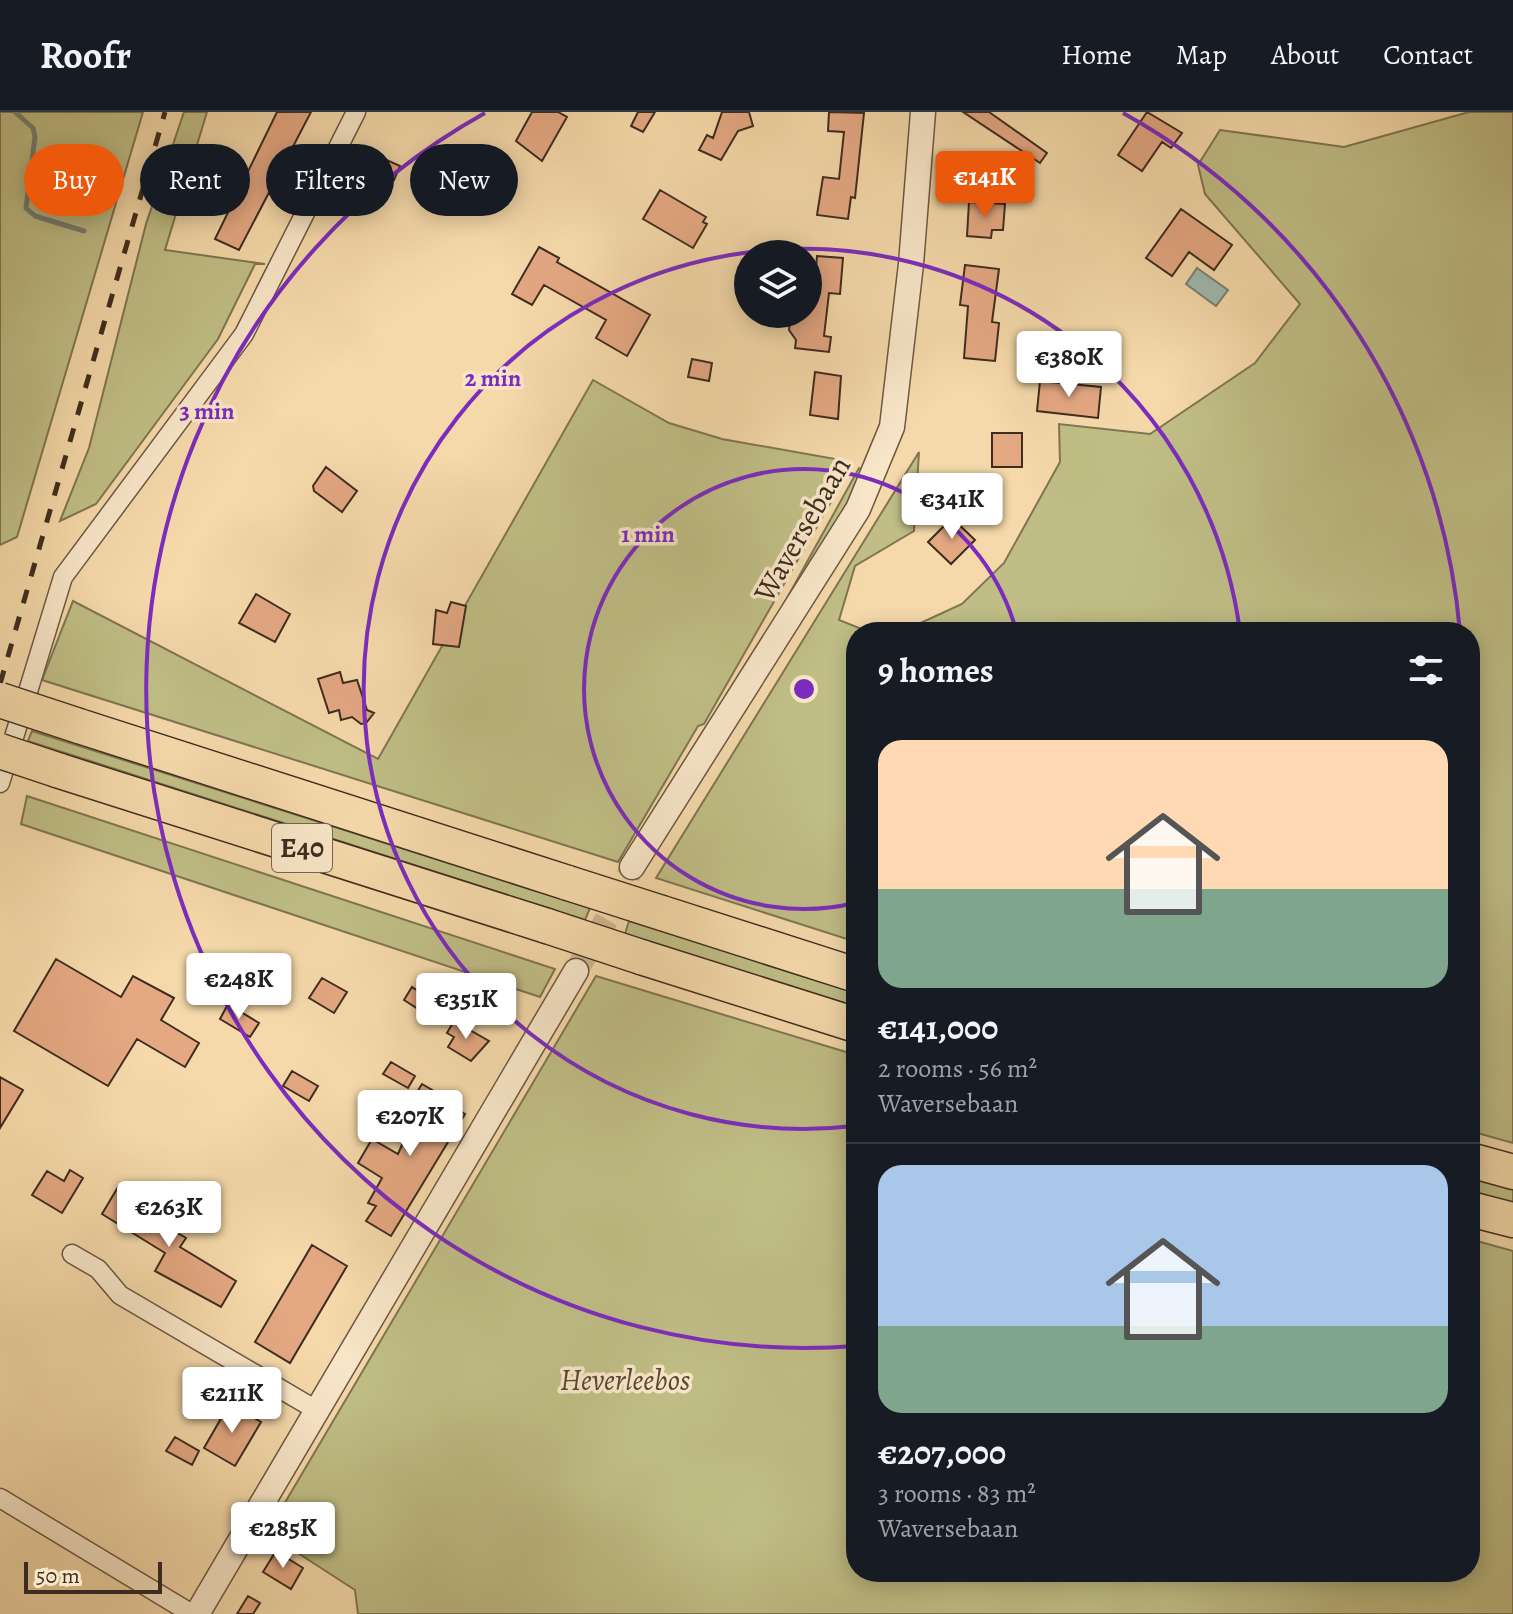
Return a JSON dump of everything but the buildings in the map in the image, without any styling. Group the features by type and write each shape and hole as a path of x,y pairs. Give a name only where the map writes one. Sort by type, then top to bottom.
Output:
{"highway":[{"name":"E40","path":"0,700 846,972"},
{"name":"E40","path":"0,751 846,1022"},
{"path":"1480,1163 1513,1172"},
{"path":"1480,1212 1513,1220"}],"street":[{"path":"0,783 63,577 244,334 356,112"},
{"name":"Waversebaan","path":"637,869 675,821 697,766 858,509 892,427 911,264 923,112"},
{"path":"0,1498 195,1614 576,971"},
{"path":"72,1254 98,1269 120,1295 318,1411"}],"green space":[{"path":"0,112 143,112 124,176 124,144 24,144 24,216 112,216 17,537 0,545"},
{"path":"184,112 207,112 197,144 173,144"},
{"path":"1469,112 1513,112 1513,1143 1480,1134 1480,622 923,622 962,604 1004,563 1060,462 1059,424 1150,434 1255,363 1300,304 1205,194 1198,165 1220,130 1344,147"},
{"path":"149,216 175,216 165,250 265,264 255,264 218,339 96,504 60,521 89,448"},
{"path":"593,380 669,423 722,439 841,460 843,481 704,724 698,726 618,862 42,680 73,601 378,759"},
{"path":"919,452 914,531 855,566 839,620 846,623 846,939 656,878"},
{"path":"859,468 868,473 776,618"},
{"path":"32,731 590,908 585,920 28,741"},
{"path":"27,796 555,969 540,997 21,824"},
{"path":"629,921 846,989 846,1004 625,934"},
{"name":"Heverleebos","path":"596,976 846,1052 846,1582 1480,1582 1480,1242 1513,1251 1513,1614 358,1614 355,1590 267,1533"},
{"path":"1480,1180 1513,1189 1513,1203 1480,1194"}],"water":[{"path":"1197,268 1228,290 1216,306 1186,284"}],"waterway":[{"path":"15,112 33,128 35,137 26,208 35,216 84,231"}],"tunnel":[{"path":"576,971 615,905 632,867"}],"railway":[{"path":"0,684 165,112"}]}
